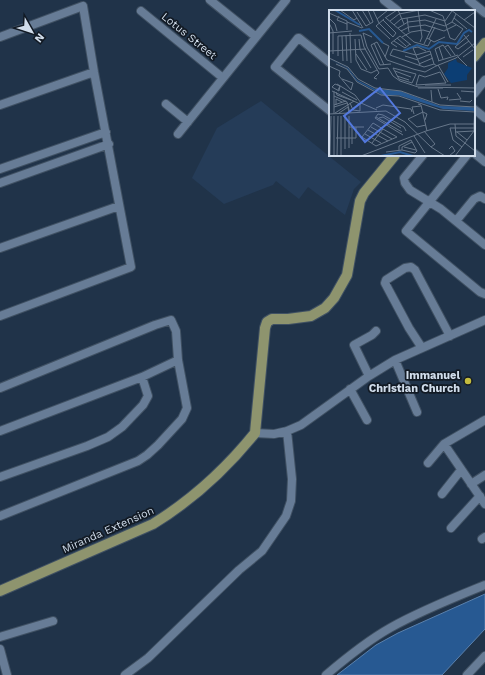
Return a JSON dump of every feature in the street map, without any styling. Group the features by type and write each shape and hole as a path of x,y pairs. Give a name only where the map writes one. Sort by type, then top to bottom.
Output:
{"main road":[{"path":"475,56 485,43"},
{"path":"255,433 265,328 267,322 272,319 288,319 311,316 325,308 334,298 347,275 360,201 394,156"},
{"name":"Miranda Extension","path":"0,591 130,535 153,524 176,510 216,476 255,433"}],"street":[{"path":"210,0 256,37"},
{"path":"178,134 286,0"},
{"path":"384,0 393,10"},
{"path":"469,0 485,13"},
{"path":"0,37 83,6 131,267 0,316"},
{"name":"Lotus Street","path":"141,11 223,78"},
{"path":"329,62 298,38 275,66 329,110"},
{"path":"0,105 94,72"},
{"path":"475,93 484,83"},
{"path":"166,104 188,122"},
{"path":"475,110 485,118"},
{"path":"0,169 106,132"},
{"path":"0,183 109,144"},
{"path":"475,155 485,162"},
{"path":"422,156 404,178 405,183 410,190 435,204 485,245"},
{"path":"466,156 406,231 480,292 485,294"},
{"path":"456,221 474,198 480,196 485,199"},
{"path":"0,248 119,206"},
{"path":"422,348 409,328 385,283 386,280 405,268 411,267 415,270 450,336"},
{"path":"0,388 155,325 171,320 176,331 178,360 187,408 182,419 147,456 138,461 0,516"},
{"path":"255,433 274,434 288,431 301,425 350,389 395,360 485,320"},
{"path":"369,376 354,345 372,336 376,332"},
{"path":"0,431 142,377 178,360"},
{"path":"395,360 417,412"},
{"path":"0,477 108,437 122,427 146,400 148,396 142,377"},
{"path":"350,389 366,420"},
{"path":"428,463 444,444 485,420"},
{"path":"125,675 148,658 238,570 262,551 286,516 291,501 292,486 288,431"},
{"path":"444,444 485,504"},
{"path":"442,494 461,470"},
{"path":"471,484 485,475"},
{"path":"451,528 480,496"},
{"path":"326,675 389,628 423,611 485,585"},
{"path":"0,637 53,621"},
{"path":"0,650 7,675"},
{"path":"467,675 485,656"}],"shaded area":[{"path":"261,101 361,182 354,189 345,215 308,187 299,199 276,181 273,185 224,204 192,178 217,128"}],"water":[{"path":"485,594 485,629 442,675 337,675 376,645 398,633"}],"place":[{"name":"Immanuel Christian Church","path":"468,381"}]}
